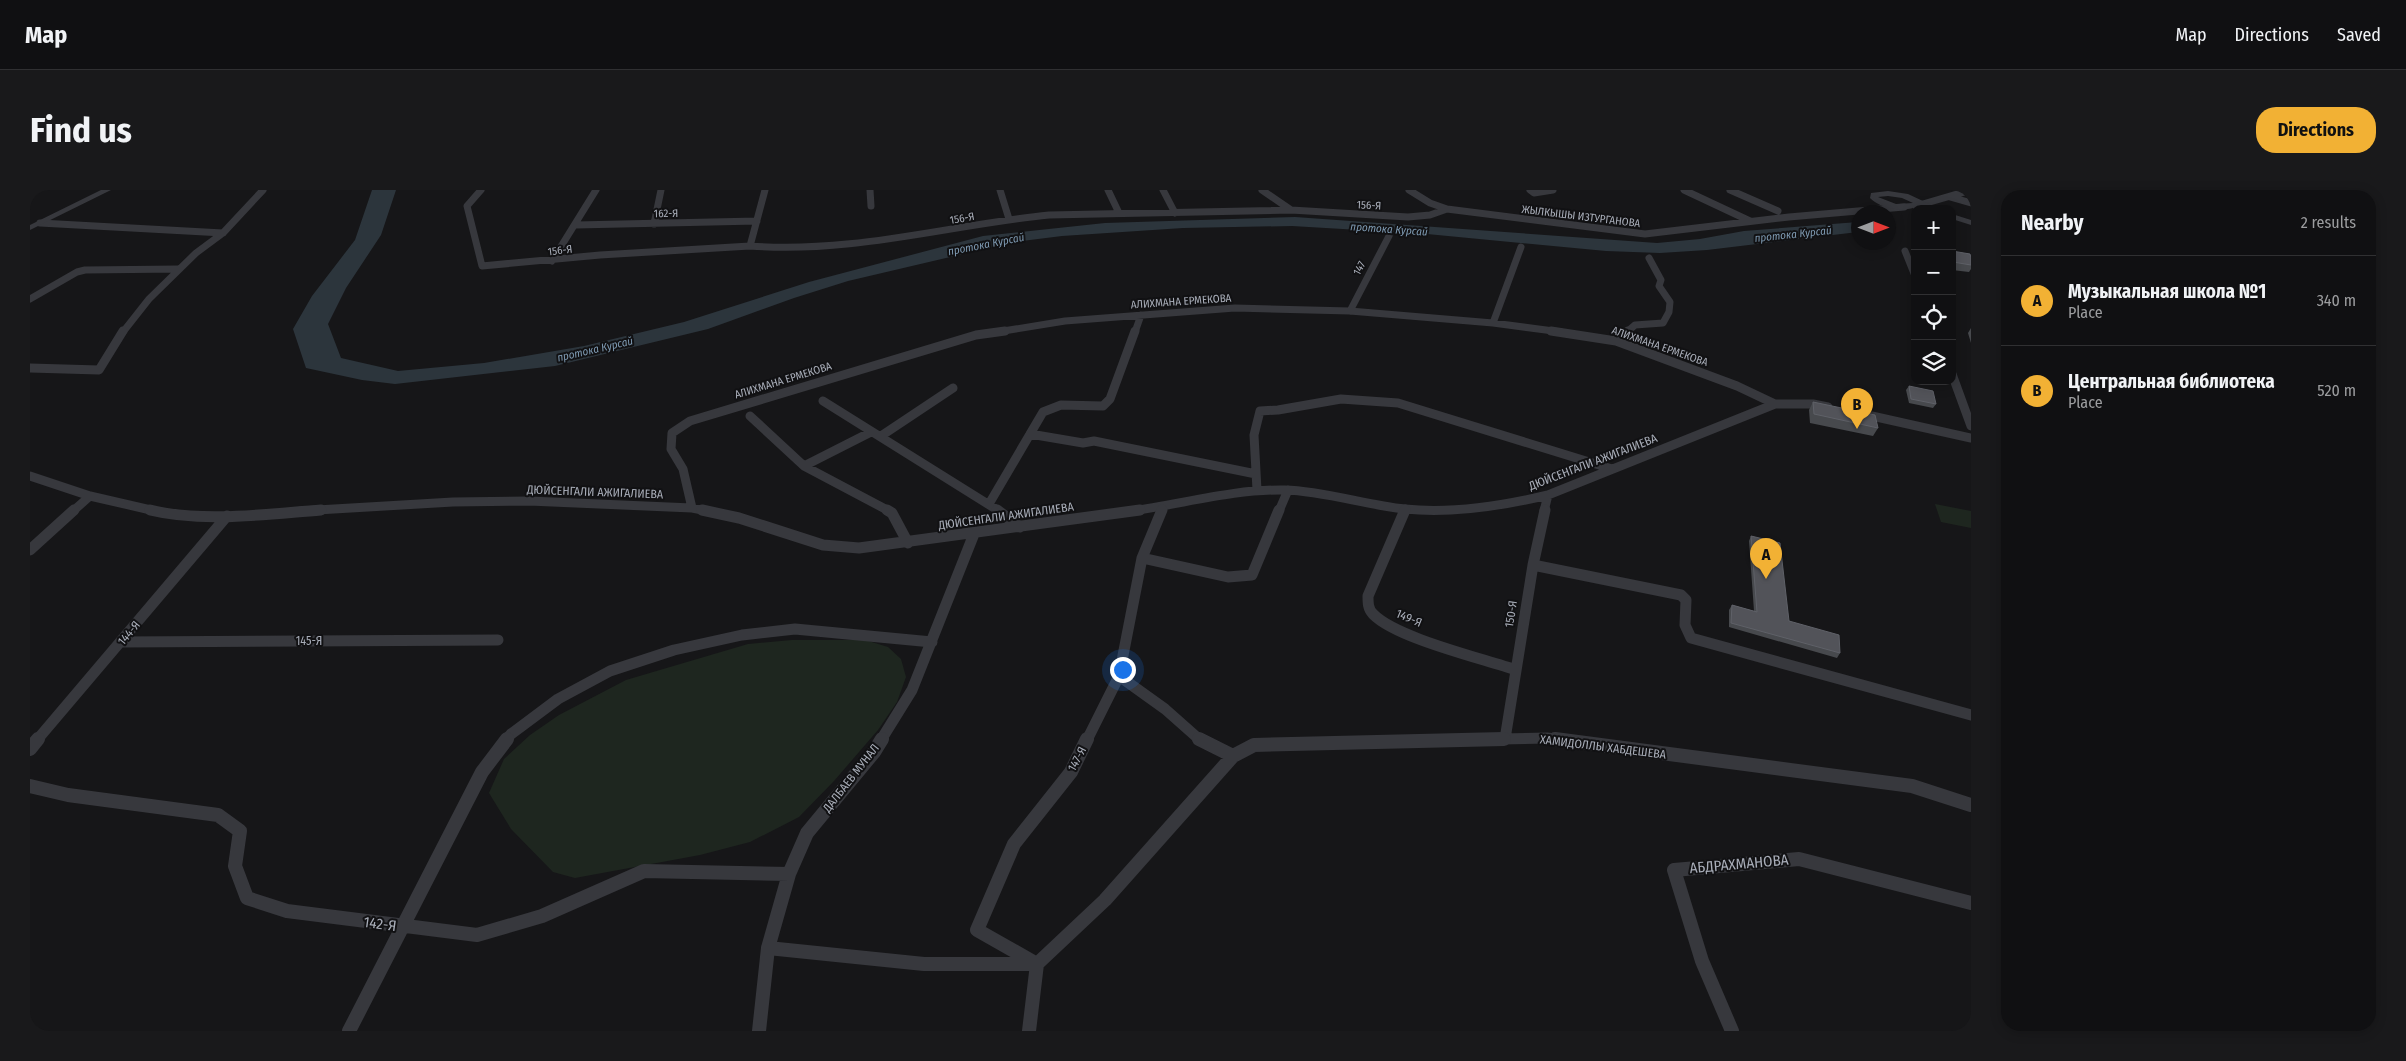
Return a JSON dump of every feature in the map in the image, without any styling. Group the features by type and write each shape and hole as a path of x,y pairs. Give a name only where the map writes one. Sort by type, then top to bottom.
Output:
{"street":[{"path":"30,228 107,190"},
{"path":"30,368 99,370 125,328 149,299 178,269 223,233 263,190"},
{"name":"156-Я","path":"481,190 467,206 482,266 552,261 600,255 750,246 774,248 881,242 1009,219 1049,215 1291,210 1408,217 1430,215 1447,209"},
{"path":"552,261 596,190"},
{"path":"654,224 661,190"},
{"path":"750,246 765,190"},
{"path":"870,190 871,206"},
{"path":"1000,190 1009,219"},
{"path":"1108,190 1119,213"},
{"path":"1163,190 1175,213"},
{"path":"1262,190 1291,210"},
{"name":"ЖЫЛКЫШЫ ИЗТУРГАНОВА","path":"1408,190 1430,203 1447,209 1645,234 1677,232 1750,221 1851,211"},
{"path":"1530,190 1534,193 1553,190"},
{"path":"1684,190 1750,221"},
{"path":"1730,190 1778,211"},
{"path":"1884,190 1914,204"},
{"name":"ЖЫЛКЫШЫ ИЗТУРГАНОВА","path":"1896,206 1937,204 1950,197 1971,190"},
{"path":"1865,191 1881,205"},
{"path":"1868,205 1882,193 1896,194"},
{"path":"1950,197 1971,203"},
{"path":"1875,199 1890,205 1937,204"},
{"path":"1956,218 1971,224"},
{"name":"162-Я","path":"576,225 757,221"},
{"path":"40,223 223,233"},
{"name":"147","path":"1350,311 1389,236"},
{"path":"1493,323 1521,247"},
{"path":"1905,251 1911,266"},
{"path":"1616,341 1635,325 1663,323 1669,312 1670,302 1659,286 1661,280 1649,258"},
{"path":"30,299 77,272 85,270 178,269"},
{"name":"АЛИХМАНА ЕРМЕКОВА","path":"692,508 682,467 672,455 670,444 672,433 690,421 976,335 1049,323 1234,308 1350,311 1493,323 1586,334 1616,341 1728,382 1775,404"},
{"path":"989,504 1043,412 1061,405 1103,406 1110,399 1141,316"},
{"path":"1956,385 1971,426"},
{"path":"881,436 953,388"},
{"path":"1257,490 1254,435 1260,411 1279,412 1305,404 1335,400 1370,399 1398,403 1612,469"},
{"path":"823,401 989,504 1020,527"},
{"name":"ДЮЙСЕНГАЛИ АЖИГАЛИЕВА","path":"30,476 90,496 162,513 227,516 454,502 530,501 692,508 739,518 823,545 859,548 908,543 1163,507 1218,495 1257,490 1288,490 1406,509 1457,510 1520,502 1548,495 1775,404 1813,404 1838,409"},
{"path":"1857,413 1971,438"},
{"path":"750,416 804,466 892,513 908,543"},
{"path":"804,466 871,432"},
{"path":"1030,434 1083,443 1094,441 1256,474"},
{"path":"1142,558 1228,577 1252,575 1288,490"},
{"name":"150-Я","path":"1505,739 1534,565 1548,495"},
{"path":"30,550 90,496"},
{"name":"147-Я","path":"1037,964 977,930 1014,844 1071,772 1118,676 1142,558 1163,507"},
{"name":"149-Я","path":"1406,509 1368,596 1368,605 1372,613 1393,629 1516,670"},
{"name":"144-Я","path":"30,750 227,516"},
{"name":"ДАЛБАЕВ МУНАЛ","path":"759,1031 768,948 789,874 808,833 874,752 912,690 974,534"},
{"path":"1534,565 1681,595 1686,600 1685,626 1691,638 1971,715"},
{"path":"349,1031 482,772 511,734 558,699 610,671 674,650 742,635 795,629 932,642"},
{"name":"145-Я","path":"120,642 498,640"},
{"path":"1029,1031 1037,964 1105,900 1233,756 1202,742 1165,709 1118,676"},
{"name":"ХАМИДОЛЛЫ ХАБДЕШЕВА","path":"1233,756 1254,745 1547,738 1912,786 1971,805"},
{"name":"142-Я","path":"30,786 68,795 218,815 240,831 235,866 247,898 287,911 402,927 477,935 542,916 644,871 789,874"},
{"name":"АБДРАХМАНОВА","path":"1732,1031 1702,961 1674,870 1799,859 1971,903"},
{"path":"768,948 924,964 1037,964"}],"shaded area":[{"path":"1935,504 1971,511 1971,528 1941,522"},
{"path":"792,640 865,640 888,647 901,659 906,677 897,702 878,730 834,781 799,817 750,842 700,855 575,878 553,872 511,829 489,793 504,759 530,735 559,715 626,680 748,644"}],"water":[{"name":"протока Курсай","path":"372,190 396,190 381,235 346,288 328,324 341,358 398,371 484,363 584,346 684,322 809,282 983,236 1105,223 1295,217 1657,243 1700,239 1744,231 1851,223 1851,233 1707,250 1660,253 1606,251 1427,234 1292,226 1183,228 1062,236 1014,242 848,281 708,329 555,366 395,384 362,380 306,368 293,329 312,296 355,240"}],"building":[{"path":"1956,252 1970,254 1971,265 1956,262"},
{"path":"1909,386 1933,391 1936,404 1911,399"},
{"path":"1813,402 1875,415 1878,428 1814,414"},
{"path":"1751,536 1780,543 1789,621 1839,635 1840,653 1731,623 1732,605 1757,612"}],"place":[{"name":"Центральная библиотека","path":"1857,429"},
{"name":"Музыкальная школа №1","path":"1766,579"}]}
